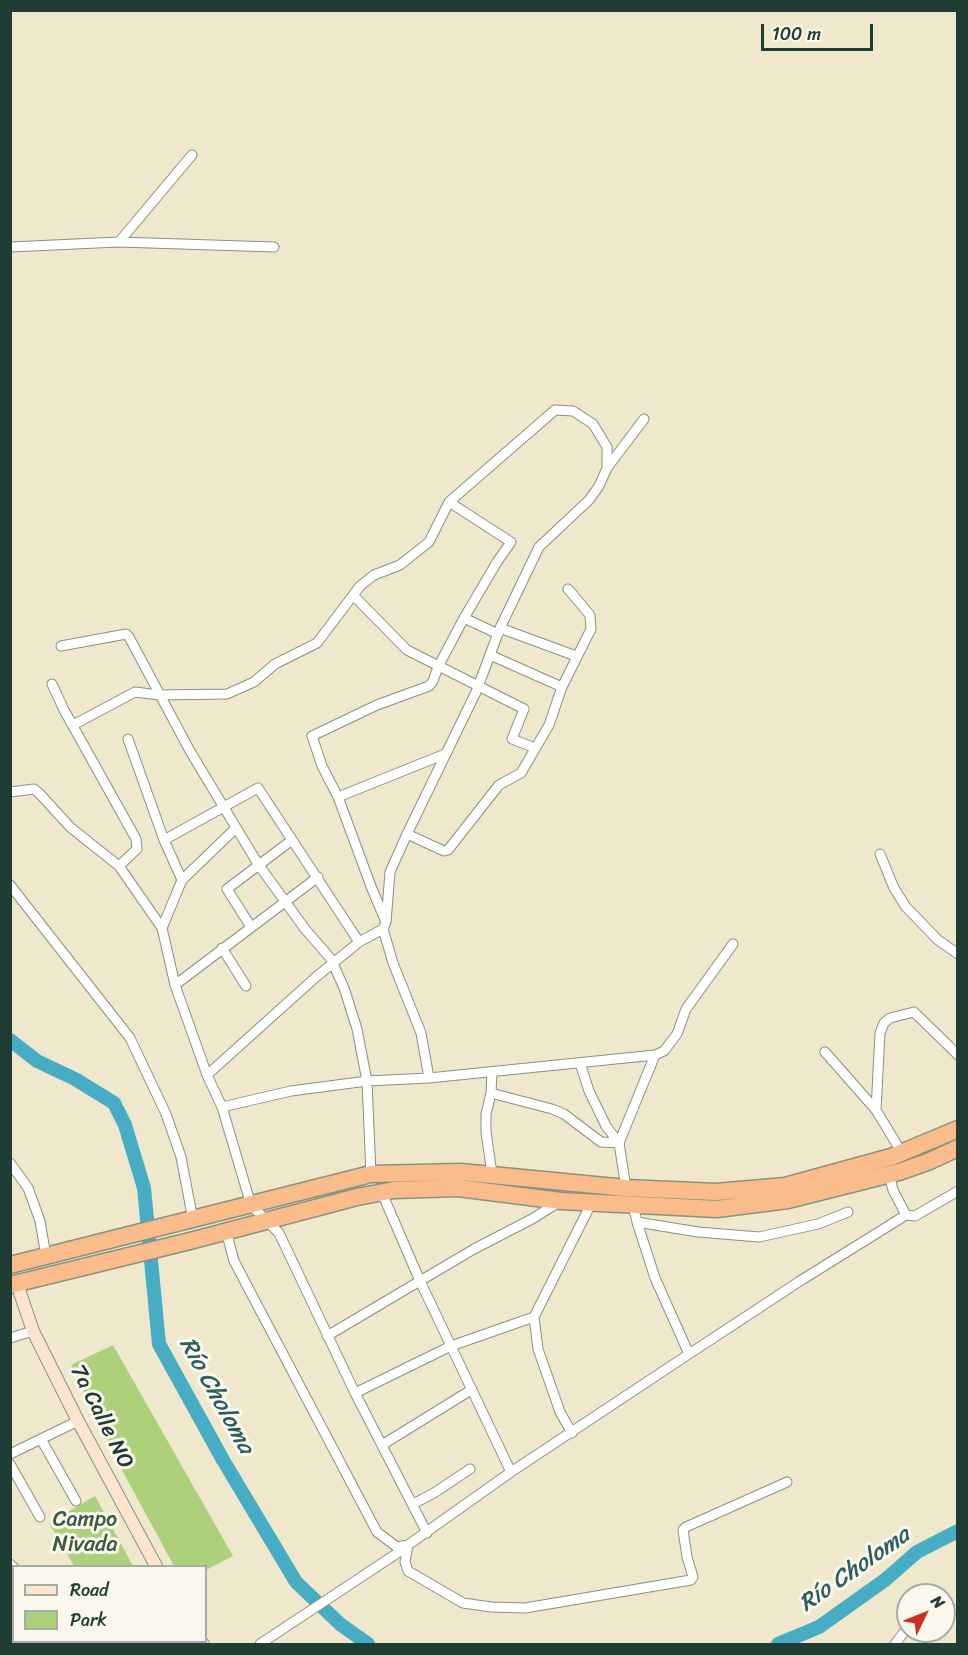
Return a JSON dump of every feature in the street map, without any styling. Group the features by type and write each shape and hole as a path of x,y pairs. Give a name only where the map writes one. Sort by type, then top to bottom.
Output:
{"highway":[{"path":"10,1265 371,1174 461,1172 626,1188 716,1192 785,1186 902,1153 957,1129"},
{"path":"14,1284 81,1269 357,1197 394,1190 458,1188 561,1201 717,1209 788,1200 913,1168 957,1148"}],"street":[{"path":"119,242 192,154"},
{"path":"10,247 119,242 274,247"},
{"path":"73,725 135,692 159,695 227,694 254,682 275,664 317,643 360,586 374,575 400,565 429,542 449,502 555,410 573,411 592,424 607,447 607,468"},
{"path":"385,925 390,872 478,686 499,631 539,547 589,500 599,486 607,468 644,419"},
{"path":"429,1078 421,1032 393,963 385,925 338,796 322,766 312,736 377,705 429,686 433,681 464,618 511,542 449,502"},
{"path":"407,834 448,850 499,785 521,772 549,725 562,687 591,629 590,615 568,589"},
{"path":"353,596 407,650 524,709 512,739 535,748"},
{"path":"464,618 576,656"},
{"path":"61,646 126,634 258,864 305,929 320,944 332,964 344,988 357,1029 367,1081 371,1174"},
{"path":"490,655 562,687"},
{"path":"52,684 136,839 137,849 119,866"},
{"path":"128,739 164,840 182,880"},
{"path":"338,796 446,754"},
{"path":"164,840 258,788 359,942"},
{"path":"10,792 34,789 70,827 119,866 162,928 176,985 207,1075 222,1107 251,1205 279,1233 355,1393 427,1533"},
{"path":"162,928 182,880 236,828"},
{"path":"251,927 227,889 292,840"},
{"path":"880,854 894,888 906,907 939,940 957,954"},
{"path":"176,985 318,877"},
{"path":"10,885 130,1038 166,1114 181,1157 189,1221"},
{"path":"207,1075 332,964 385,925"},
{"path":"222,1107 291,1091 367,1081 429,1078 655,1055 664,1051 677,1034 686,1009 733,944"},
{"path":"222,948 246,986"},
{"path":"876,1110 880,1033 884,1023 890,1018 914,1012 957,1055"},
{"path":"825,1052 876,1110 902,1153"},
{"path":"619,1143 655,1055"},
{"path":"580,1063 589,1091 606,1126 619,1143 626,1188"},
{"path":"492,1072 486,1114 492,1174"},
{"path":"490,1093 552,1109 564,1114 601,1142 619,1143"},
{"path":"10,1163 28,1188 40,1221 46,1256"},
{"path":"889,1174 893,1190 906,1215"},
{"path":"260,1644 427,1533 511,1472 800,1281 906,1215 915,1216 957,1191"},
{"path":"382,1193 420,1281 511,1472"},
{"path":"327,1336 474,1249 561,1201"},
{"path":"572,1433 560,1412 538,1349 534,1317 592,1202"},
{"path":"633,1205 655,1278 689,1354"},
{"path":"637,1222 698,1232 759,1237 818,1224 848,1212"},
{"path":"225,1231 234,1261 377,1532 397,1547 408,1545"},
{"name":"7a Calle NO","path":"14,1284 33,1331 78,1421 155,1565"},
{"path":"355,1393 451,1346 534,1317"},
{"path":"10,1338 33,1331"},
{"path":"382,1445 471,1389"},
{"path":"10,1454 78,1421"},
{"path":"40,1439 76,1502"},
{"path":"10,1464 40,1517"},
{"path":"413,1504 470,1469"},
{"path":"408,1545 405,1562 408,1571 463,1603 525,1608 691,1580 693,1577 683,1530 787,1482"}],"green space":[{"path":"113,1345 233,1556 207,1569 207,1565 173,1565 123,1472 71,1365"},
{"name":"Campo Nivada","path":"95,1496 132,1565 73,1565 49,1523"}],"waterway":[{"name":"Río Choloma","path":"10,1040 37,1061 75,1079 114,1103 125,1125 144,1188 159,1344 223,1460 296,1582 340,1624 368,1644"},
{"name":"Río Choloma","path":"778,1644 819,1627 885,1580 917,1552 958,1531"}]}
